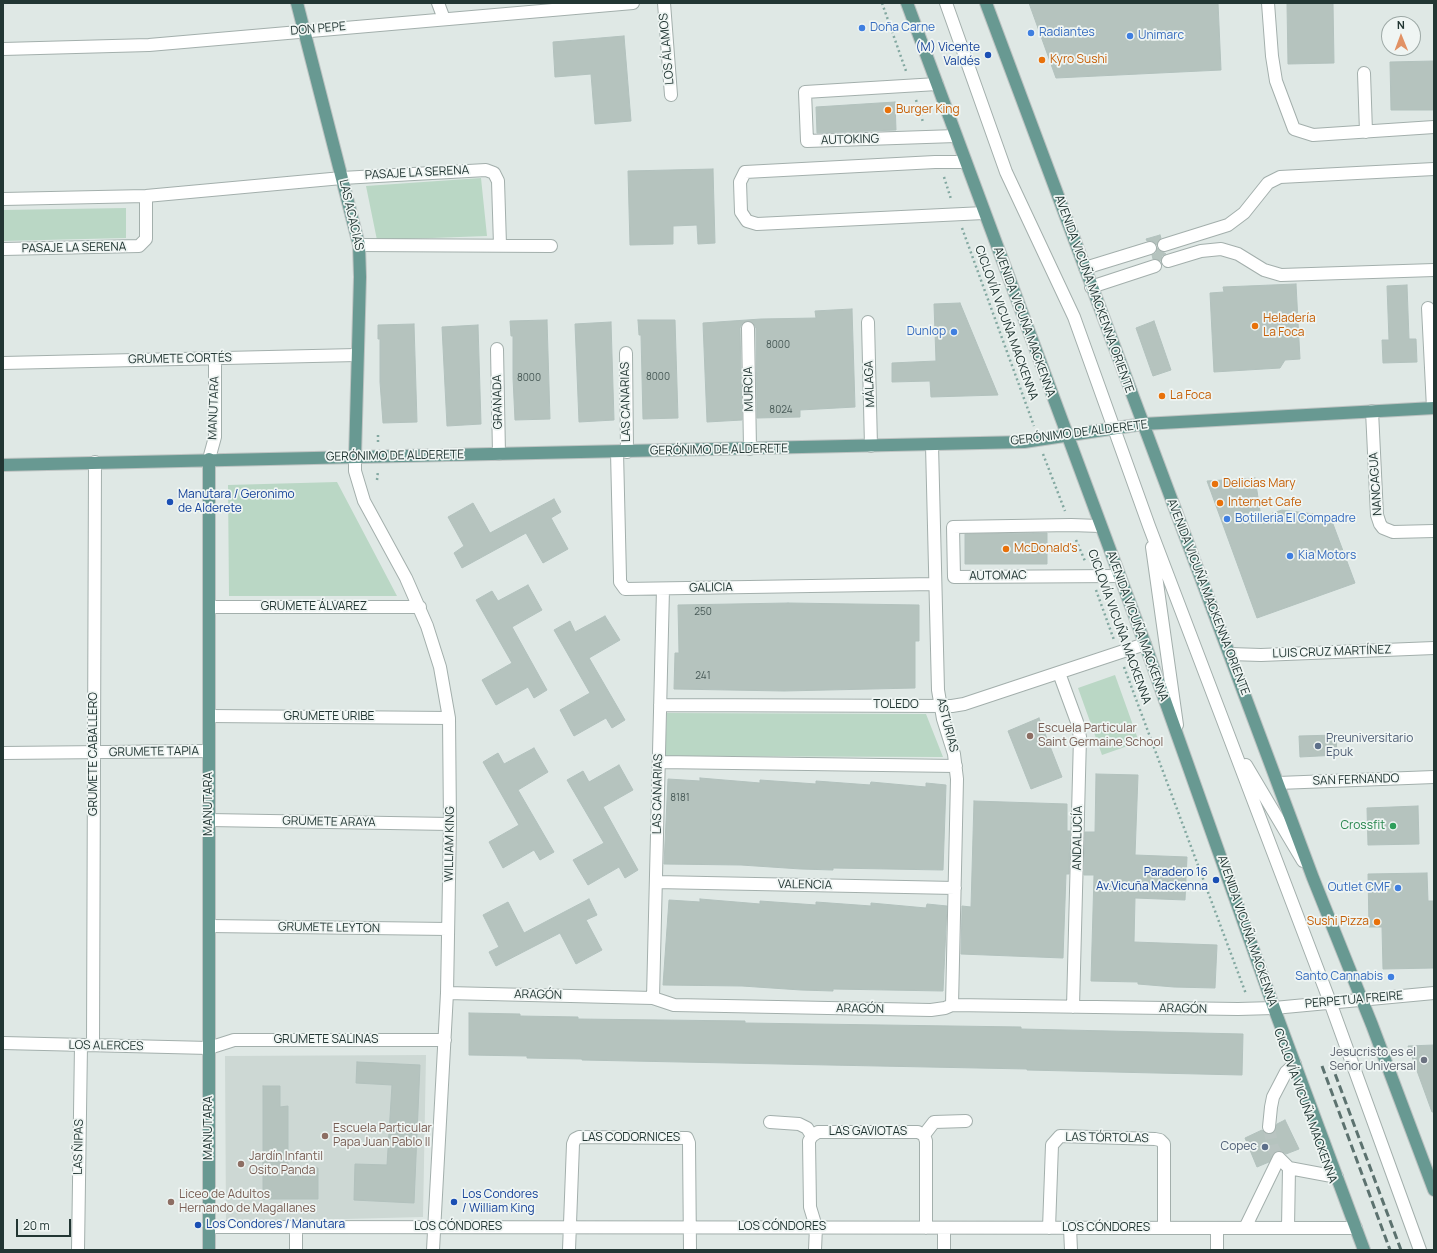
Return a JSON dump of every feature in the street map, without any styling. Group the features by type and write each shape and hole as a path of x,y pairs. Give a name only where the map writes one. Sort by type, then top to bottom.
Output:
{"main road":[{"name":"LAS ACACIAS","path":"297,3 359,245 360,277 355,457"},
{"name":"AVENIDA VICUÑA MACKENNA","path":"907,3 1178,736 1274,1008 1364,1250"},
{"name":"AVENIDA VICUÑA MACKENNA ORIENTE","path":"986,3 1313,878 1362,999 1434,1190"},
{"name":"GERÓNIMO DE ALDERETE","path":"3,465 932,445 1038,440 1113,427 1143,424 1433,408"},
{"name":"MANUTARA","path":"209,460 209,1250"}],"street":[{"path":"438,3 444,19"},
{"name":"DON PEPE","path":"3,49 149,45 304,30 444,19 536,7 633,3"},
{"name":"LOS ÁLAMOS","path":"664,3 671,95"},
{"path":"946,3 1016,198 1066,300 1149,526 1330,1002 1420,1250"},
{"path":"1268,3 1272,56 1276,81 1294,129 1313,135 1434,127"},
{"path":"1364,73 1366,132"},
{"name":"AUTOKING","path":"936,84 805,92 807,142 956,136"},
{"path":"965,162 938,162 745,172 740,182 741,212 747,221 757,224 984,213"},
{"path":"1164,245 1228,225 1244,213 1268,184 1280,177 1434,169"},
{"name":"PASAJE LA SERENA","path":"3,199 146,196 342,178 486,170 494,173 498,181 500,245"},
{"name":"PASAJE LA SERENA","path":"3,249 139,246 146,239 146,196"},
{"path":"359,245 551,246"},
{"path":"1085,268 1150,248"},
{"path":"1168,261 1201,251 1221,249 1238,254 1264,270 1281,275 1434,270"},
{"path":"1092,287 1155,266"},
{"path":"1428,308 1433,408"},
{"name":"MÁLAGA","path":"868,322 871,446"},
{"name":"MURCIA","path":"748,328 750,449"},
{"name":"GRANADA","path":"497,350 499,454"},
{"name":"LAS CANARIAS","path":"622,452 626,353"},
{"name":"GRUMETE CORTÉS","path":"3,362 357,355"},
{"name":"MANUTARA","path":"209,460 216,437 215,358"},
{"name":"NANCAGUA","path":"1372,411 1377,515 1380,524 1393,532 1434,531"},
{"name":"ASTURIAS","path":"932,445 939,706 956,766 952,1004"},
{"name":"GALICIA","path":"622,452 620,582 628,590 935,584"},
{"name":"WILLIAM KING","path":"355,457 355,471 364,501 420,607 440,667 449,718 450,824 447,993 433,1227 433,1250"},
{"name":"GRUMETE CABALLERO","path":"93,1045 95,462"},
{"name":"AUTOMAC","path":"1100,526 953,527 954,577 1119,576"},
{"path":"1149,526 1178,736"},
{"name":"LAS CANARIAS","path":"653,998 663,589"},
{"name":"GRUMETE ÁLVAREZ","path":"209,607 420,607"},
{"name":"TOLEDO","path":"660,705 952,706 974,702 1144,644"},
{"name":"LUIS CRUZ MARTÍNEZ","path":"1230,654 1261,655 1434,648"},
{"name":"ANDALUCÍA","path":"1059,673 1077,722 1080,737 1074,1007"},
{"name":"GRUMETE URIBE","path":"209,716 449,718"},
{"path":"1229,738 1313,878"},
{"name":"GRUMETE TAPIA","path":"3,753 209,751"},
{"path":"659,762 956,766"},
{"name":"SAN FERNANDO","path":"1278,783 1434,776"},
{"name":"GRUMETE ARAYA","path":"209,820 450,824"},
{"name":"VALENCIA","path":"656,882 955,888"},
{"name":"GRUMETE LEYTON","path":"209,926 448,929"},
{"name":"ARAGÓN","path":"447,993 653,998 674,1005 931,1010 946,1008 952,1004 1074,1007 1274,1008"},
{"name":"PERPETUA FREIRE","path":"1274,1008 1434,993"},
{"name":"GRUMETE SALINAS","path":"209,1048 234,1040 445,1040"},
{"name":"LOS ALERCES","path":"3,1043 209,1048"},
{"name":"LAS ÑIPAS","path":"78,1250 81,1045"},
{"path":"1269,1127 1273,1098 1286,1072 1295,1064"},
{"path":"924,1135 934,1122 966,1121"},
{"path":"770,1122 799,1124 807,1128 812,1136"},
{"name":"LAS GAVIOTAS","path":"816,1250 816,1227 810,1207 810,1142 812,1136 818,1132 918,1132 924,1135 926,1141 926,1228"},
{"name":"LAS TÓRTOLAS","path":"1049,1228 1052,1145 1060,1136 1155,1138 1160,1140 1164,1144 1164,1228"},
{"name":"LAS CODORNICES","path":"569,1227 572,1144 575,1139 579,1137 587,1137 687,1138 689,1143 690,1228"},
{"path":"1245,1228 1279,1158 1289,1168 1337,1177"},
{"path":"1288,1228 1289,1168"},
{"path":"569,1227 569,1250"},
{"name":"LOS CÓNDORES","path":"209,1228 1356,1228"},
{"path":"296,1228 296,1250"},
{"path":"690,1228 690,1250"},
{"path":"944,1228 944,1250"},
{"path":"1070,1228 1070,1250"},
{"path":"1217,1228 1217,1250"}],"path":[{"path":"882,3 929,137"},
{"name":"CICLOVÍA VICUÑA MACKENNA","path":"938,162 1038,440 1119,652 1250,1009"}],"shaded area":[{"name":"Escuela Particular Papa Juan Pablo II","path":"426,1055 423,1217 226,1222 225,1056"}],"green space":[{"path":"481,178 487,236 377,240 366,186"},
{"path":"126,208 126,238 3,241 3,210"},
{"path":"337,482 397,596 229,596 228,485"},
{"path":"1115,675 1139,742 1102,755 1078,688"},
{"path":"667,713 926,714 943,757 665,756"}],"building":[{"name":"Unimarc","path":"1029,3 1218,3 1221,70 1056,78"},
{"path":"1287,3 1333,3 1334,63 1288,64"},
{"path":"624,36 631,121 595,124 591,74 555,77 553,42"},
{"path":"1434,61 1434,110 1391,110 1390,62"},
{"path":"895,102 896,130 817,133 816,107"},
{"path":"713,169 715,243 698,244 697,225 673,226 673,244 630,245 628,171"},
{"path":"1160,235 1161,238 1157,245 1152,241 1147,241 1146,239"},
{"path":"1157,248 1166,254 1162,256 1161,261 1153,259 1152,255 1156,253"},
{"name":"Heladería La Foca","path":"1296,284 1300,359 1285,360 1280,368 1214,372 1210,293 1224,292 1223,287"},
{"path":"1407,285 1409,339 1416,339 1417,362 1383,363 1382,340 1389,340 1387,286"},
{"name":"Dunlop","path":"960,303 998,395 931,397 930,381 892,382 892,363 936,361 934,304"},
{"path":"852,309 855,407 800,410 800,417 757,418 756,328 752,322 747,321 742,324 740,328 742,420 707,422 703,323 761,319 816,318 815,311"},
{"path":"547,320 550,419 515,420 513,336 511,336 510,321"},
{"path":"638,320 675,320 678,418 643,419 641,335 639,335"},
{"path":"1154,321 1171,370 1153,376 1136,328"},
{"path":"611,322 614,420 579,422 575,324"},
{"path":"414,324 417,422 383,423 380,382 380,339 378,339 378,325"},
{"path":"478,325 481,424 447,426 442,327"},
{"name":"Kia Motors","path":"1255,478 1261,517 1282,510 1330,516 1355,583 1257,618 1207,481"},
{"path":"554,499 561,512 551,518 568,549 543,563 526,533 462,568 454,553 464,546 448,517 473,503 490,533"},
{"name":"McDonald's","path":"1047,533 1047,564 965,564 965,534"},
{"path":"528,585 542,610 512,627 547,690 534,698 528,687 496,705 482,680 512,663 476,600 492,591 498,601"},
{"path":"788,603 919,605 919,641 915,641 915,688 784,691 674,689 675,653 679,653 678,605"},
{"path":"605,616 620,640 589,658 625,720 612,728 606,718 574,736 560,710 590,693 554,630 570,621 575,632"},
{"path":"1039,718 1062,777 1031,789 1008,731"},
{"name":"Preuniversitario Epuk","path":"1336,735 1337,755 1300,757 1299,736"},
{"path":"534,748 548,772 518,790 554,852 540,860 534,850 503,868 489,842 519,825 483,762 498,753 504,764"},
{"path":"619,765 633,790 603,807 638,870 625,878 619,867 588,885 573,860 604,843 567,780 583,771 589,782"},
{"path":"1096,774 1138,775 1135,855 1187,857 1185,900 1135,898 1134,942 1217,945 1215,988 1174,987 1138,984 1138,982 1091,981 1094,875 1084,875 1085,832 1095,832"},
{"path":"700,778 760,783 760,780 816,784 816,781 870,785 871,782 926,787 926,783 946,785 943,870 833,868 833,870 741,865 664,864 668,779 700,781"},
{"path":"974,801 1067,804 1067,831 1070,831 1069,874 1066,874 1063,958 961,954 962,906 971,907"},
{"name":"Crossfit","path":"1418,806 1419,844 1368,845 1367,808"},
{"path":"1427,873 1428,901 1434,901 1434,968 1383,969 1382,927 1369,927 1368,874"},
{"path":"589,899 597,915 586,920 602,950 576,964 560,933 496,966 489,952 499,947 483,915 508,902 524,933"},
{"path":"700,899 760,904 760,901 816,905 816,902 871,906 871,903 926,908 927,904 947,906 943,991 833,989 833,991 742,986 663,985 669,900 700,902"},
{"path":"469,1013 578,1017 578,1019 1021,1027 1021,1029 1243,1034 1242,1075 582,1060 527,1058 527,1056 469,1055"},
{"name":"Jesucristo es el Señor Universal","path":"1434,1045 1434,1112 1432,1112 1408,1046"},
{"path":"357,1062 420,1065 414,1203 354,1200 355,1164 387,1165 392,1085 356,1083"},
{"path":"263,1086 280,1086 280,1107 288,1106 288,1167 318,1168 318,1199 263,1199"},
{"path":"1285,1120 1299,1149 1286,1154 1281,1151 1275,1152 1269,1162 1257,1167 1245,1138 1262,1130 1265,1133 1272,1134 1275,1131 1277,1124"}],"tunnel":[{"path":"1269,1127 1273,1148 1279,1158"}],"railway":[{"path":"1331,1063 1401,1250"},
{"path":"1322,1066 1390,1250"}],"place":[{"name":"Doña Carne","path":"862,28"},
{"name":"Radiantes","path":"1031,33"},
{"name":"Unimarc","path":"1130,36"},
{"name":"(M) Vicente Valdés","path":"988,55"},
{"name":"Kyro Sushi","path":"1042,60"},
{"name":"Burger King","path":"888,110"},
{"name":"Heladería La Foca","path":"1255,326"},
{"name":"Dunlop","path":"954,332"},
{"name":"La Foca","path":"1162,396"},
{"name":"Delicias Mary","path":"1215,484"},
{"name":"Manutara / Geronimo de Alderete","path":"170,502"},
{"name":"Internet Cafe","path":"1220,503"},
{"name":"Botilleria El Compadre","path":"1227,519"},
{"name":"McDonald's","path":"1006,549"},
{"name":"Kia Motors","path":"1290,556"},
{"name":"Escuela Particular Saint Germaine School","path":"1030,736"},
{"name":"Preuniversitario Epuk","path":"1318,746"},
{"name":"Crossfit","path":"1393,826"},
{"name":"Paradero 16 Av.Vicuña Mackenna","path":"1216,880"},
{"name":"Outlet CMF","path":"1398,888"},
{"name":"Sushi Pizza","path":"1377,922"},
{"name":"Santo Cannabis","path":"1391,977"},
{"name":"Jesucristo es el Señor Universal","path":"1424,1060"},
{"name":"Escuela Particular Papa Juan Pablo II","path":"325,1136"},
{"name":"Copec","path":"1265,1147"},
{"name":"Jardín Infantil Osito Panda","path":"241,1164"},
{"name":"Liceo de Adultos Hernando de Magallanes","path":"171,1202"},
{"name":"Los Condores / William King","path":"454,1202"},
{"name":"Los Condores / Manutara","path":"198,1225"}]}
